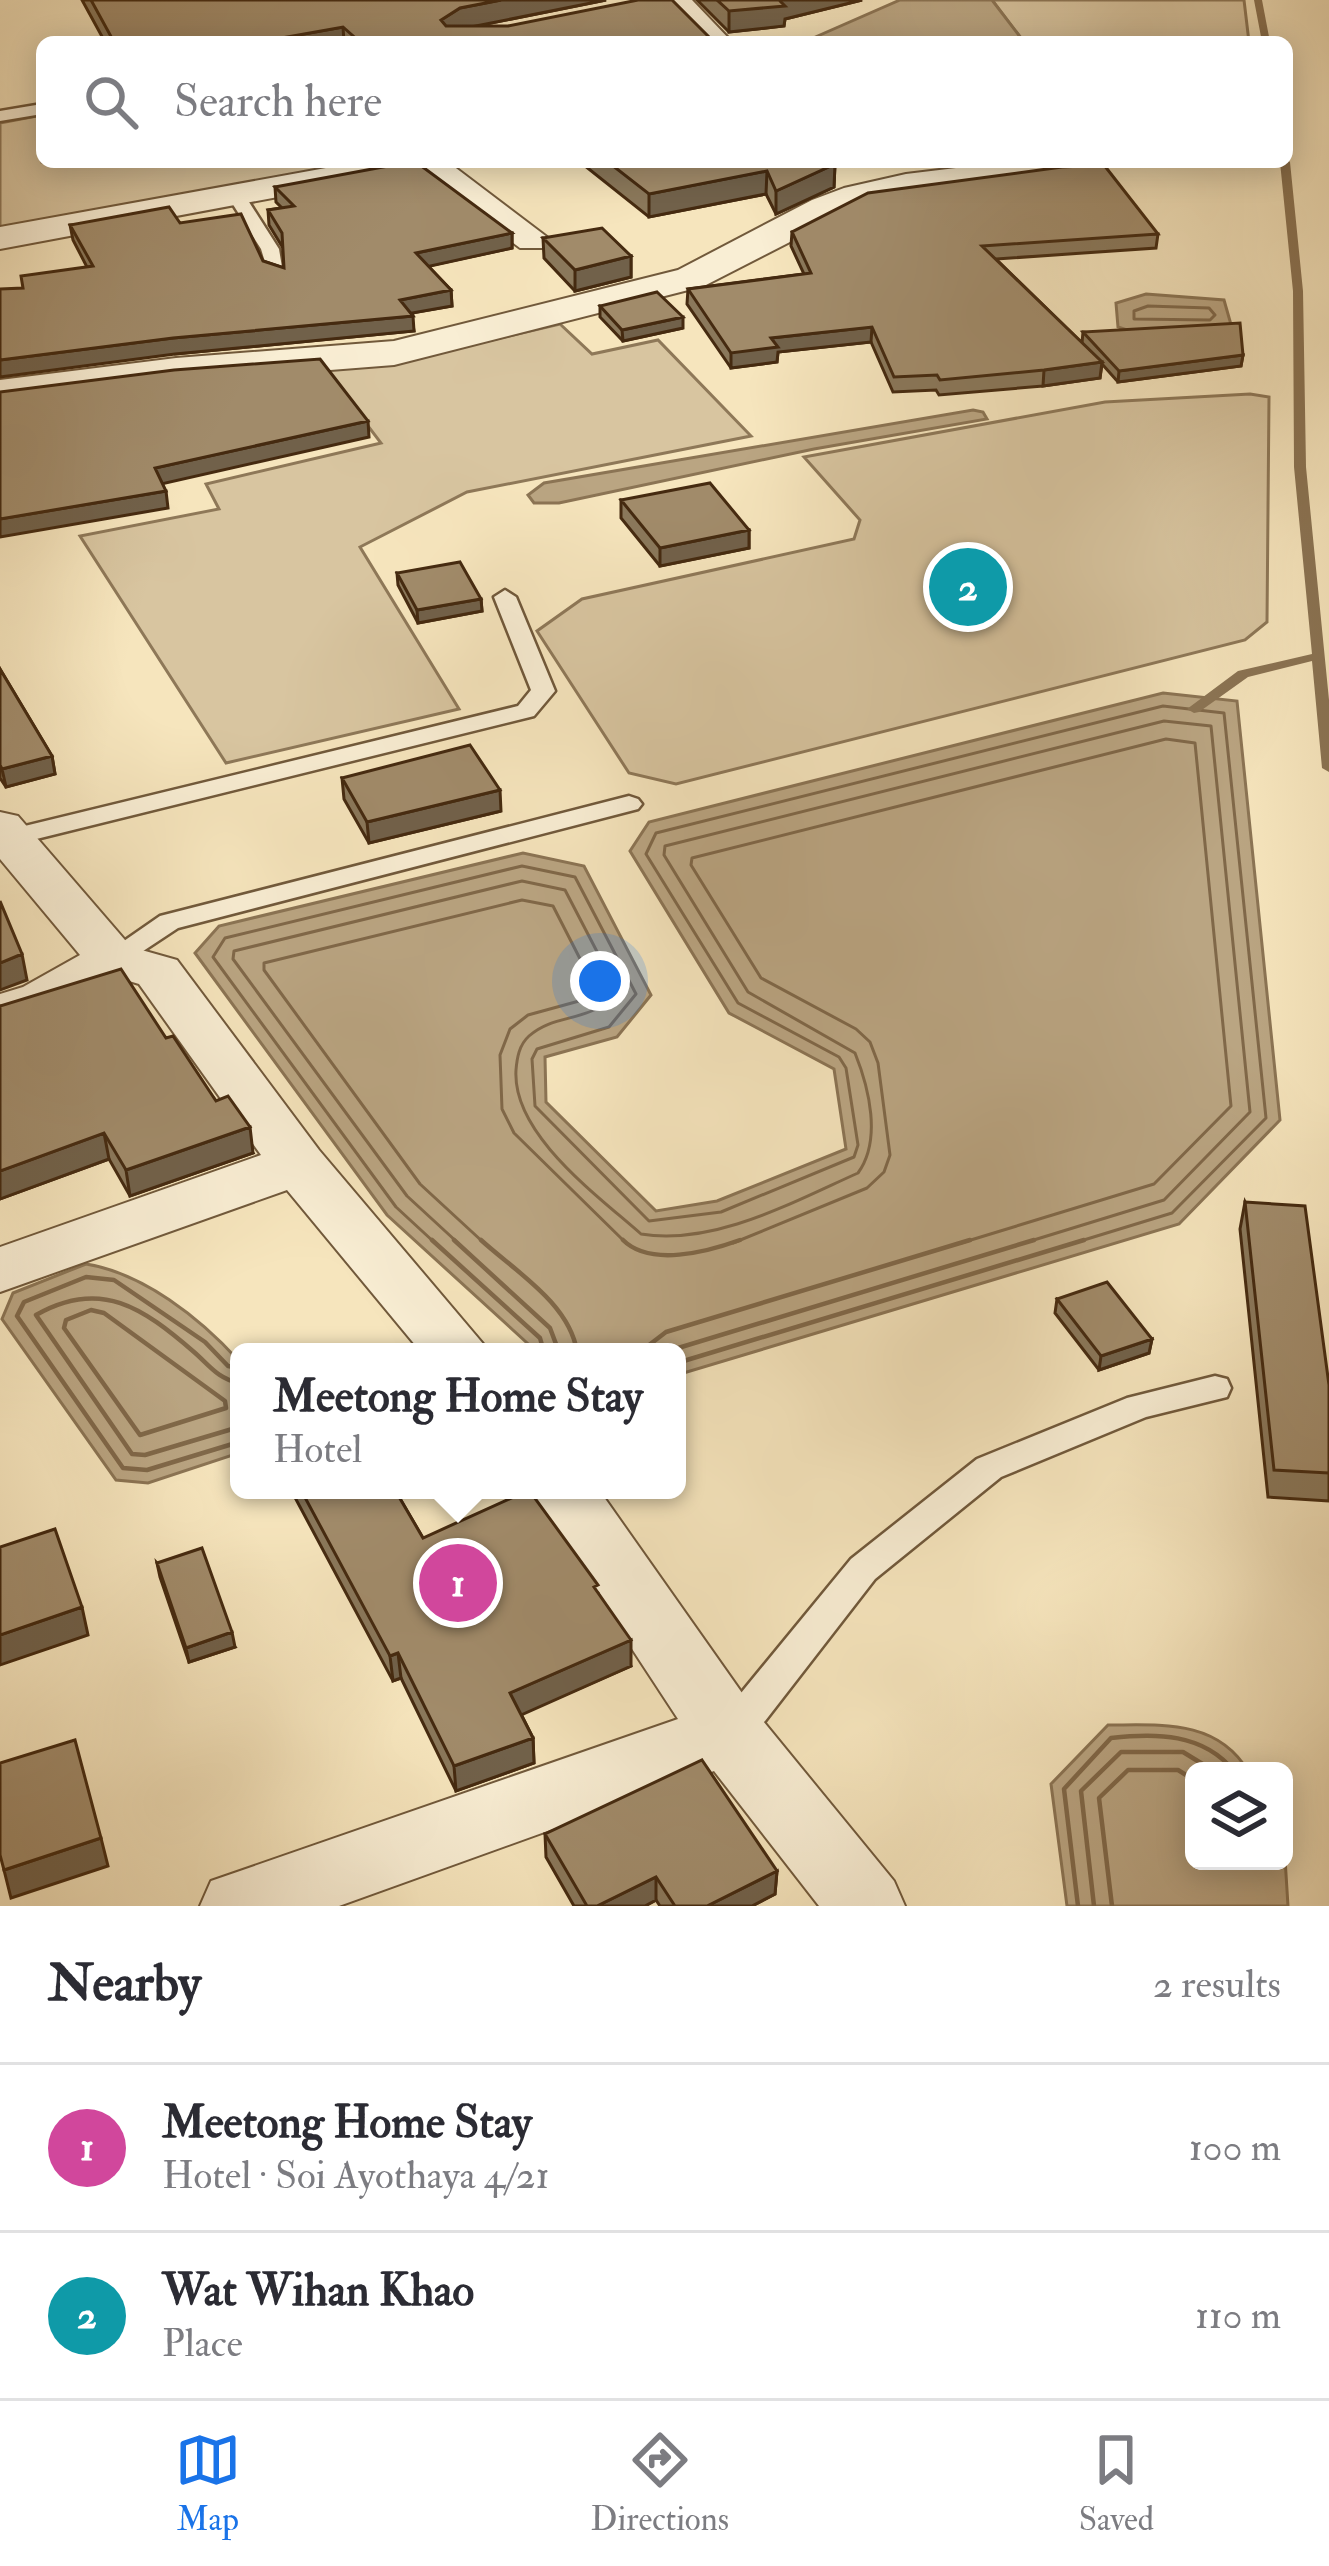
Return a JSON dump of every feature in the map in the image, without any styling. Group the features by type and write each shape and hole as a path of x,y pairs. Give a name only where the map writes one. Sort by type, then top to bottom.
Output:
{"street":[{"path":"675,2 711,36"},
{"path":"0,238 382,168"},
{"path":"434,168 533,240"},
{"path":"0,392 176,370 394,352 436,343 692,278 845,179 906,184 1041,168"},
{"path":"4,832 112,958 158,972 298,1164 450,1343"},
{"path":"0,1012 43,999 112,958"},
{"path":"0,1270 298,1164"},
{"path":"568,1499 728,1732 866,1906"},
{"path":"239,1906 636,1769 728,1732"}],"lane":[{"path":"0,116 36,110"},
{"path":"236,195 269,249 278,275"},
{"path":"4,832 526,711 543,691 505,597"},
{"path":"112,958 169,922 629,804"},
{"path":"728,1732 752,1710 863,1569 989,1468 1139,1407 1215,1388"}],"shaded area":[{"path":"992,0 1244,0 1248,36 1019,36"},
{"path":"36,116 36,168 341,168 0,230 0,123"},
{"path":"560,324 592,354 658,340 751,436 467,492 360,547 459,709 226,763 80,536 219,509 206,484 381,443 324,368 403,361"},
{"path":"1269,397 1267,622 1245,640 676,784 629,773 537,631 582,599 854,539 860,520 804,457 1105,402"}],"water":[{"path":"900,0 992,0 1019,36 818,36"},
{"path":"1146,294 1224,300 1232,328 1139,334 1118,327 1116,303"},
{"path":"983,412 987,419 814,449 559,503 534,503 528,495 544,483"},
{"path":"1163,693 1237,701 1280,1120 1179,1224 686,1372 686,1343 527,1343 387,1215 195,953 219,926 523,853 584,866 651,995 617,1037 545,1057 546,1102 656,1211 717,1201 846,1149 834,1069 729,1013 630,851 649,822"},
{"path":"86,1264 128,1277 169,1300 230,1352 230,1456 148,1483 116,1480 2,1319 13,1293"},
{"path":"1108,1725 1186,1728 1220,1742 1241,1762 1185,1762 1185,1870 1286,1870 1288,1906 1067,1906 1051,1784"}],"building":[{"path":"91,0 501,0 460,8 441,20 446,26 508,26 638,0 672,0 708,36 353,36 343,27 293,36 111,36"},
{"path":"717,0 779,0 785,6 729,11"},
{"path":"378,168 424,168 512,233 416,253 451,290 400,300 413,316 0,360 0,289 23,288 21,276 93,266 70,225 169,207 180,223 241,214 263,261 284,268 282,233 268,210 294,206 275,187"},
{"path":"616,168 826,168 776,191 767,171 649,194"},
{"path":"1055,168 1106,168 1158,234 982,246 1102,362 940,380 937,375 894,377 872,327 771,338 778,347 731,353 688,289 811,273 792,232 868,193"},
{"path":"602,228 631,256 575,270 543,238"},
{"path":"657,292 683,317 622,330 600,306"},
{"path":"1240,323 1243,355 1119,371 1083,332"},
{"path":"320,359 368,421 155,468 166,491 0,519 0,392 174,370"},
{"path":"710,483 749,530 660,548 621,500"},
{"path":"460,562 481,599 417,610 397,573"},
{"path":"0,669 52,756 2,769"},
{"path":"470,745 500,790 367,822 342,778"},
{"path":"0,901 22,954 0,963"},
{"path":"121,969 166,1038 173,1036 216,1101 228,1096 250,1127 126,1170 104,1133 0,1171 0,1006"},
{"path":"1245,1202 1305,1206 1329,1385 1329,1473 1274,1470"},
{"path":"1107,1282 1152,1339 1101,1356 1057,1299"},
{"path":"306,1499 400,1499 423,1538 509,1499 536,1499 631,1640 510,1693 533,1738 454,1766 398,1653 390,1656"},
{"path":"55,1529 82,1607 0,1635 0,1547"},
{"path":"202,1548 232,1632 186,1648 157,1563"},
{"path":"75,1740 101,1838 4,1870 0,1763"},
{"path":"702,1760 777,1871 707,1906 675,1906 656,1877 597,1906 587,1906 545,1834"}],"waterway":[{"path":"1258,0 1265,36"},
{"path":"1286,168 1298,291 1300,467 1329,768"},
{"path":"1194,709 1243,674 1318,656"}],"place":[{"name":"Wat Wihan Khao","path":"968,587"},
{"name":"Meetong Home Stay","path":"458,1583"}]}
